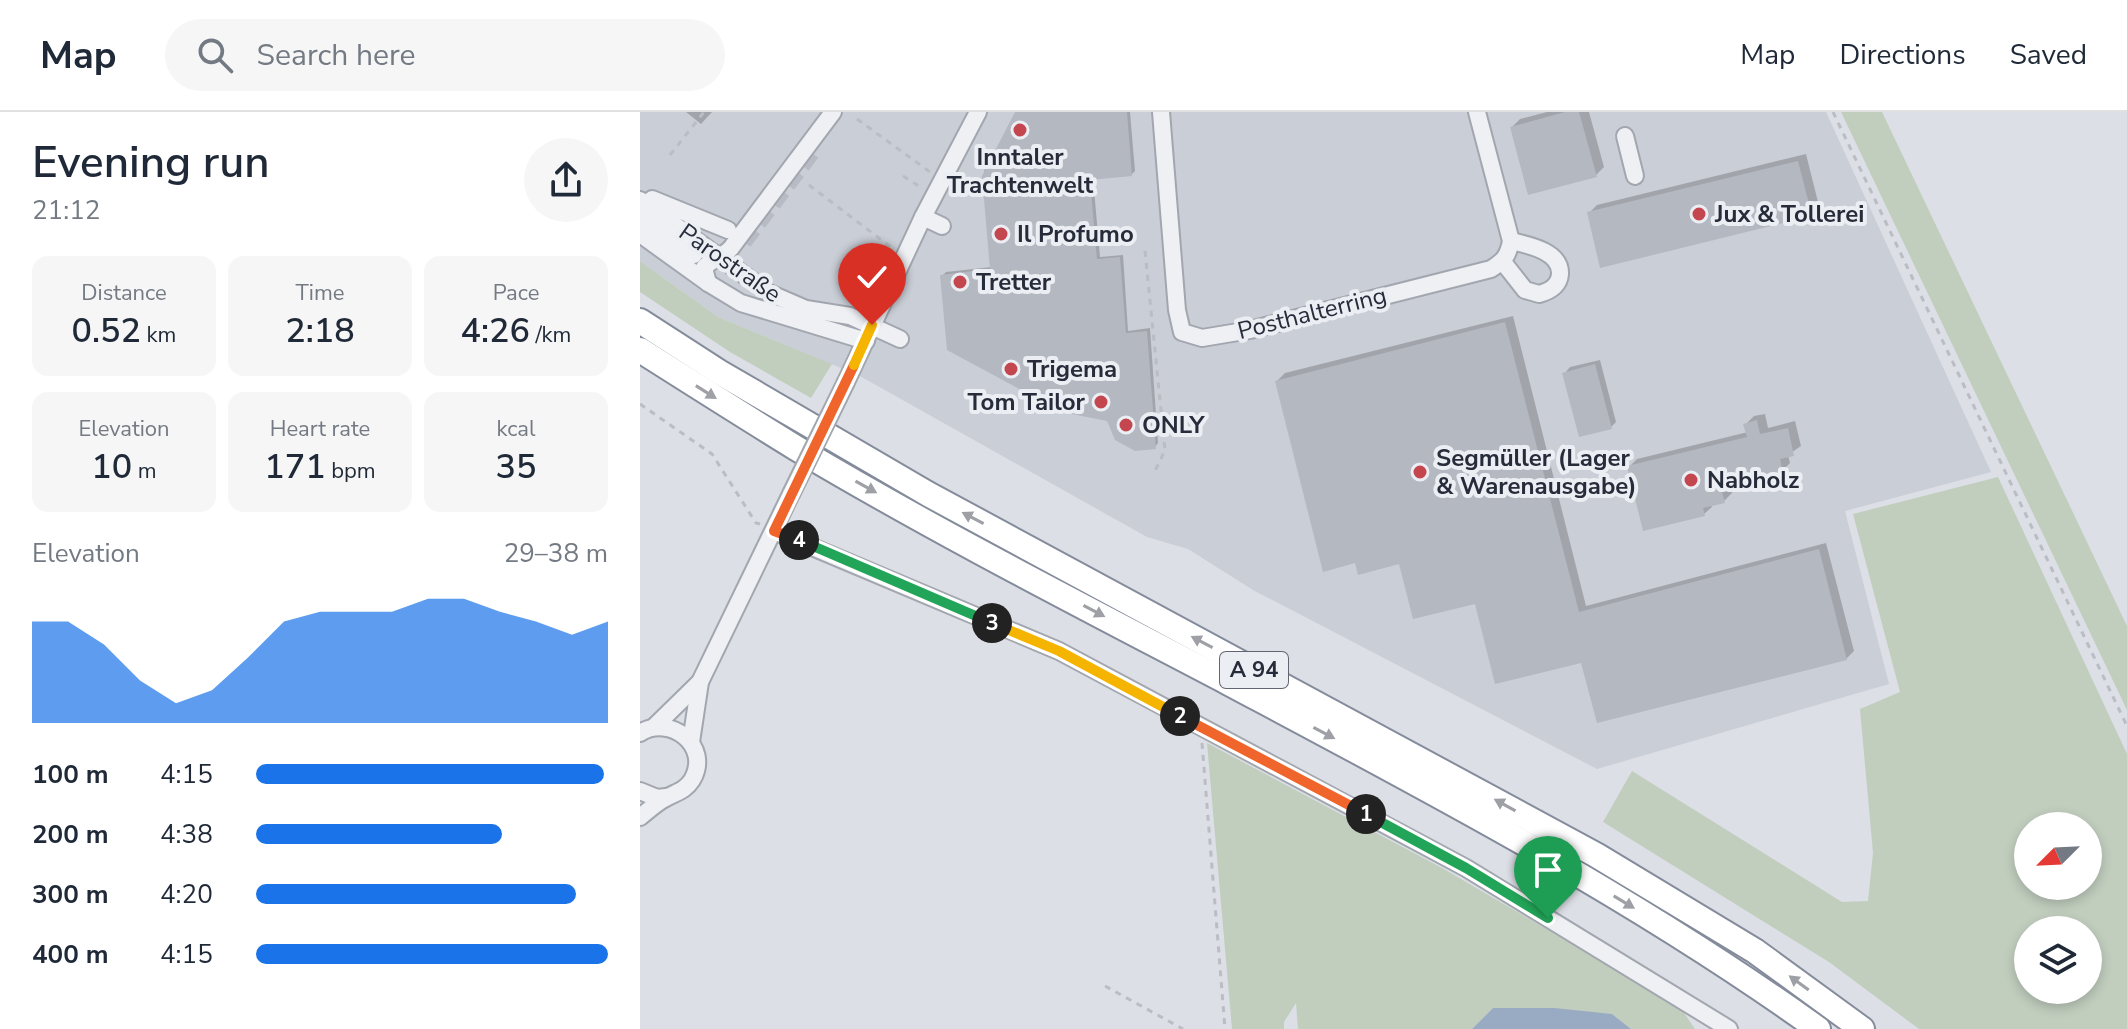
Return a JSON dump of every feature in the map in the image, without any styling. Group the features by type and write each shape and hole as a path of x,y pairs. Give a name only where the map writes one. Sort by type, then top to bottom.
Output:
{"highway":[{"name":"A 94","path":"640,321 719,372 928,494 1596,855 1755,951 1862,1029"},
{"name":"A 94","path":"640,350 798,449 889,500 1422,786 1581,876 1741,973 1818,1029"}],"street":[{"path":"708,283 722,276 735,231 833,112"},
{"path":"691,742 700,682 923,217 978,112"},
{"name":"Posthalterring","path":"1161,112 1171,169 1182,292 1182,332 1202,338 1298,318 1491,269 1503,262"},
{"path":"1477,112 1511,241 1509,255 1503,262 1525,290 1539,294 1553,288 1559,279 1560,268 1554,258 1537,248 1511,241"},
{"path":"1625,136 1635,176"},
{"path":"640,193 735,231"},
{"name":"Parostraße","path":"640,200 727,252 769,293 788,303 850,316 869,333"},
{"path":"923,217 942,226"},
{"path":"640,218 694,255"},
{"name":"Parostraße","path":"640,234 741,303 869,333"},
{"path":"869,333 900,339"},
{"path":"774,531 1059,651 1466,868 1714,1024 1729,1029"},
{"path":"645,730 700,682"},
{"path":"640,817 666,797 685,789 695,772 695,752 691,742 675,729 645,730"},
{"path":"640,791 657,798 666,797"}],"path":[{"path":"670,155 704,112"},
{"path":"1833,112 2127,726"},
{"path":"857,119 933,174"},
{"path":"903,176 925,190"},
{"path":"809,185 895,250"},
{"path":"1145,251 1165,450 1155,471"},
{"path":"861,259 882,276"},
{"path":"640,404 712,454 756,523 774,531"},
{"path":"1201,727 1225,1029"},
{"path":"1105,986 1183,1029"}],"shaded area":[{"path":"640,112 1826,112 1991,472 1845,511 1889,684 1597,769 1253,590 1188,549 1147,537 858,375 718,317 640,261"}],"green space":[{"path":"1841,112 1882,112 2127,626 2127,710"},
{"path":"640,261 718,317 832,364 811,398 730,352 640,292"},
{"path":"1998,477 2127,754 2127,1029 1919,1029 1829,962 1603,822 1632,771 1842,902 1868,901 1873,853 1860,709 1900,692 1853,514"},
{"path":"1207,743 1444,869 1680,1007 1695,1029 1631,1029 1612,1014 1493,1008 1472,1029 1298,1029 1296,1003 1284,1022 1284,1029 1232,1029"}],"water":[{"path":"1493,1008 1554,1008 1612,1014 1631,1029 1472,1029"}],"building":[{"path":"1015,112 1127,112 1132,176 1090,180 1097,259 1120,257 1126,333 1147,331 1156,449 1135,451 1115,440 1107,421 1062,412 947,350 940,275 990,269 982,176"},
{"path":"1565,112 1579,112 1597,177 1528,195 1510,127"},
{"name":"Jux & Tollerei","path":"1798,161 1812,216 1600,268 1587,212"},
{"name":"Segmüller (Lager & Warenausgabe)","path":"1505,322 1579,612 1819,549 1847,660 1597,723 1581,663 1495,684 1475,604 1413,619 1399,564 1358,575 1355,563 1323,572 1275,381"},
{"path":"1595,364 1612,429 1579,437 1562,373"},
{"name":"Nabholz","path":"1757,420 1760,434 1788,428 1794,456 1780,459 1783,473 1721,488 1725,503 1703,508 1705,516 1643,531 1627,466 1747,437 1743,424"}],"tunnel":[{"path":"744,242 815,149"}],"place":[{"name":"Inntaler Trachtenwelt","path":"1020,130"},
{"name":"Jux & Tollerei","path":"1699,214"},
{"name":"Il Profumo","path":"1001,234"},
{"name":"Tretter","path":"960,282"},
{"name":"Trigema","path":"1011,369"},
{"name":"Tom Tailor","path":"1101,402"},
{"name":"ONLY","path":"1126,425"},
{"name":"Segmüller (Lager & Warenausgabe)","path":"1420,472"},
{"name":"Nabholz","path":"1691,480"}],"route":[{"path":"872,325 774,531 1059,651 1466,868 1548,918"}]}
